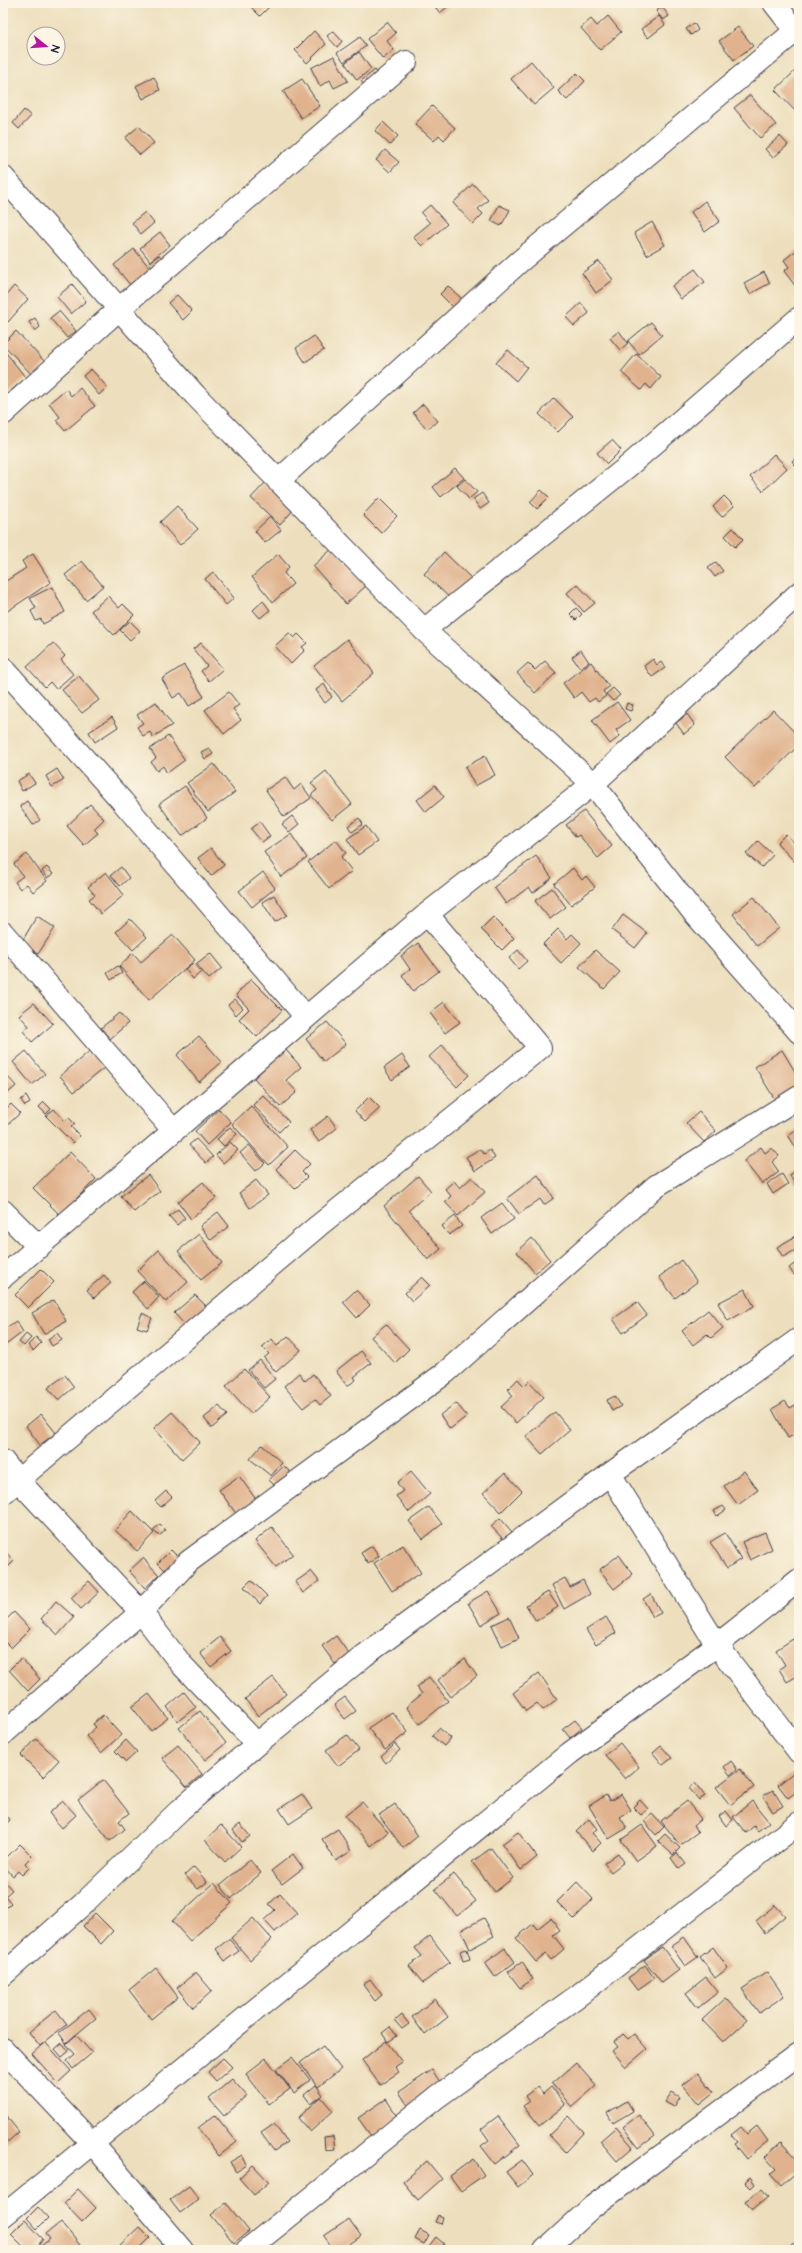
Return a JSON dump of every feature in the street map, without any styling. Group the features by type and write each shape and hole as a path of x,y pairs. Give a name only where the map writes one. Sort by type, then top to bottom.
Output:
{"street":[{"path":"278,481 519,262 798,32 774,3"},
{"path":"3,414 119,309 406,62"},
{"path":"3,177 195,395 278,481 424,630 593,784 694,912 799,1032"},
{"path":"424,630 626,468 799,318"},
{"path":"3,1277 427,914 593,784 799,593"},
{"path":"3,668 122,801 306,1017"},
{"path":"11,1486 318,1226 540,1048 427,914"},
{"path":"3,933 174,1131"},
{"path":"3,1734 140,1612 188,1562 445,1374 656,1186 799,1097"},
{"path":"3,1211 39,1247"},
{"path":"3,1975 83,1904 180,1810 365,1655 610,1474 799,1339"},
{"path":"3,1461 11,1486 140,1612 181,1664 257,1744"},
{"path":"610,1474 717,1645 799,1752"},
{"path":"3,2216 570,1754 717,1645 799,1580"},
{"path":"247,2250 437,2097 578,1995 799,1823"},
{"path":"3,2048 93,2144 183,2250"},
{"path":"545,2250 592,2208 799,2054"}],"building":[{"path":"250,3 273,3 260,16 249,5"},
{"path":"432,3 452,3 440,13"},
{"path":"662,7 669,16 663,20 656,11"},
{"path":"608,16 621,32 600,50 581,28 591,19 597,26"},
{"path":"659,16 665,25 648,38 641,29"},
{"path":"387,22 396,33 387,41 394,50 383,59 367,39"},
{"path":"694,23 698,30 691,35 686,29"},
{"path":"738,27 753,46 734,60 719,41"},
{"path":"314,31 326,44 307,63 295,50"},
{"path":"333,31 342,41 337,47 327,36"},
{"path":"360,37 366,46 344,62 337,53"},
{"path":"359,52 371,69 357,80 345,63"},
{"path":"334,56 348,81 334,88 330,80 320,86 311,68"},
{"path":"531,61 554,88 534,105 511,79"},
{"path":"375,70 381,79 367,89 361,81"},
{"path":"795,71 799,76 799,115 775,90"},
{"path":"577,73 585,81 567,100 558,91"},
{"path":"154,77 160,90 143,99 136,86"},
{"path":"302,79 320,106 301,118 283,91"},
{"path":"750,95 776,125 760,138 734,108"},
{"path":"432,106 455,128 444,140 439,135 434,141 415,124"},
{"path":"24,110 31,116 19,129 13,123"},
{"path":"383,122 398,136 390,145 375,131"},
{"path":"139,126 154,143 140,155 125,138"},
{"path":"780,136 788,145 773,158 765,149"},
{"path":"385,150 399,162 390,172 376,160"},
{"path":"473,184 488,200 478,209 483,214 473,224 453,203"},
{"path":"705,201 720,221 705,232 691,212"},
{"path":"430,205 447,224 422,246 413,237 430,223 421,213"},
{"path":"499,205 510,210 501,226 491,221"},
{"path":"145,212 154,223 141,234 132,223"},
{"path":"652,222 665,245 647,255 634,233"},
{"path":"160,232 170,245 150,261 140,248"},
{"path":"134,249 155,274 135,291 114,265"},
{"path":"798,249 799,291 784,271 789,267 784,260"},
{"path":"159,255 167,264 157,272 149,263"},
{"path":"599,261 613,280 596,293 582,273"},
{"path":"695,269 705,282 681,299 672,286"},
{"path":"764,272 770,283 750,294 744,283"},
{"path":"72,284 86,301 71,314 57,297"},
{"path":"14,286 28,299 8,322 3,318 3,299"},
{"path":"448,286 462,299 454,308 440,294"},
{"path":"177,295 192,311 183,320 168,303"},
{"path":"581,303 589,313 574,326 566,317"},
{"path":"59,311 76,331 67,338 50,318"},
{"path":"35,318 40,327 35,331 29,322"},
{"path":"651,322 662,335 639,354 628,341"},
{"path":"16,331 46,363 33,376 3,344"},
{"path":"619,331 628,343 620,350 610,338"},
{"path":"314,336 324,350 305,362 296,348"},
{"path":"3,349 26,378 7,394 3,389"},
{"path":"508,350 527,367 516,381 496,363"},
{"path":"636,354 661,377 651,389 646,384 641,390 621,372"},
{"path":"91,369 107,387 99,395 83,376"},
{"path":"80,388 95,406 65,431 56,420 60,417 49,403 66,389 71,396"},
{"path":"554,398 573,417 558,432 539,414"},
{"path":"423,404 438,421 427,429 413,413"},
{"path":"612,440 621,450 607,464 597,453"},
{"path":"774,454 787,468 763,491 750,477"},
{"path":"799,456 799,470 792,461"},
{"path":"455,468 464,478 441,497 433,487"},
{"path":"465,479 477,492 469,499 457,486"},
{"path":"266,482 295,508 280,525 251,498"},
{"path":"541,490 549,497 537,509 530,502"},
{"path":"482,493 489,503 480,509 473,499"},
{"path":"724,496 734,506 722,517 713,507"},
{"path":"379,498 397,516 381,533 363,515"},
{"path":"177,506 198,529 180,545 160,522"},
{"path":"270,517 281,530 265,543 255,531"},
{"path":"733,528 743,539 735,547 725,536"},
{"path":"333,548 366,586 346,604 313,566"},
{"path":"444,552 471,578 451,599 424,574"},
{"path":"33,554 51,582 3,614 3,583 26,568 22,561"},
{"path":"278,554 289,567 284,573 293,584 273,602 252,577"},
{"path":"82,561 103,586 86,600 65,575"},
{"path":"716,562 723,571 715,577 708,568"},
{"path":"213,572 234,598 226,605 205,579"},
{"path":"577,584 595,603 584,612 567,593"},
{"path":"52,587 65,612 43,624 41,619 36,621 31,611 36,608 30,598"},
{"path":"108,596 119,608 123,604 134,615 114,635 91,611"},
{"path":"263,601 270,610 260,618 253,610"},
{"path":"576,608 582,614 576,620 570,614"},
{"path":"130,621 140,631 130,640 120,630"},
{"path":"289,633 294,638 298,634 307,643 302,647 305,650 291,664 275,646"},
{"path":"347,639 374,673 342,701 314,666"},
{"path":"53,643 65,656 61,660 73,674 56,689 50,682 45,687 27,667"},
{"path":"201,643 223,669 209,681 201,671 207,666 193,649"},
{"path":"581,650 589,662 580,668 572,657"},
{"path":"653,659 657,665 661,662 665,668 652,677 644,666"},
{"path":"545,661 556,673 535,693 517,673 528,663 535,670"},
{"path":"591,662 609,687 603,691 606,696 598,702 595,698 589,702 581,692 574,698 563,683"},
{"path":"184,665 204,697 189,706 181,693 173,698 162,679"},
{"path":"79,676 99,700 82,713 62,690"},
{"path":"324,684 332,697 325,703 316,690"},
{"path":"613,688 620,695 613,701 606,694"},
{"path":"229,692 239,705 233,709 241,720 224,734 205,710"},
{"path":"156,702 172,725 153,737 150,732 143,736 137,727 143,723 137,715"},
{"path":"617,702 630,720 616,730 620,736 610,744 592,720"},
{"path":"627,703 633,705 631,711 625,709"},
{"path":"773,710 799,737 799,745 755,788 725,757"},
{"path":"687,714 695,725 684,734 676,723"},
{"path":"112,717 118,727 95,742 89,732"},
{"path":"168,736 185,760 167,773 163,766 157,771 151,762 156,758 150,749"},
{"path":"209,748 213,754 205,759 201,752"},
{"path":"485,756 495,775 475,786 465,767"},
{"path":"214,764 235,792 208,812 187,783"},
{"path":"57,769 64,780 52,787 46,776"},
{"path":"326,771 352,804 332,820 311,795 317,790 311,783"},
{"path":"29,774 35,783 22,791 17,781"},
{"path":"285,777 294,790 301,784 311,798 284,817 266,790"},
{"path":"435,785 444,797 426,812 417,800"},
{"path":"185,786 207,818 182,836 159,804"},
{"path":"27,801 40,820 33,825 20,806"},
{"path":"90,804 104,819 94,829 98,833 84,845 67,826"},
{"path":"584,811 612,846 598,858 579,835 576,837 566,825"},
{"path":"292,816 299,824 289,832 282,824"},
{"path":"359,818 363,824 352,832 348,826"},
{"path":"260,822 270,836 262,842 251,829"},
{"path":"366,826 377,842 358,855 347,839"},
{"path":"291,834 307,858 281,877 264,852"},
{"path":"786,834 799,848 799,858 795,862 777,843"},
{"path":"336,840 346,853 341,857 352,871 329,889 308,862"},
{"path":"758,841 773,855 762,867 746,854"},
{"path":"211,848 224,865 211,876 198,858"},
{"path":"27,854 47,881 33,892 27,884 20,889 15,882 23,876 14,864"},
{"path":"536,856 552,878 533,893 529,887 506,904 494,887"},
{"path":"47,867 53,874 47,878 42,871"},
{"path":"121,867 129,878 120,886 111,875"},
{"path":"573,868 582,880 586,876 595,887 571,905 554,884"},
{"path":"106,872 124,895 101,914 89,899 95,895 88,887"},
{"path":"263,872 275,888 252,907 239,891"},
{"path":"552,888 566,907 550,919 535,901"},
{"path":"274,895 287,915 275,922 262,902"},
{"path":"754,897 779,928 757,946 733,914"},
{"path":"623,915 647,933 635,948 612,930"},
{"path":"37,916 55,928 38,954 21,943"},
{"path":"493,917 514,938 502,950 481,929"},
{"path":"130,919 147,937 133,950 116,932"},
{"path":"558,929 567,939 572,934 581,943 561,963 543,944"},
{"path":"173,935 195,960 149,1000 119,966 133,953 141,962"},
{"path":"418,943 439,971 413,991 402,975 410,969 401,956"},
{"path":"518,950 527,961 518,969 509,958"},
{"path":"595,950 620,972 604,989 579,967"},
{"path":"210,953 222,968 209,979 196,964"},
{"path":"193,963 201,972 193,979 185,969"},
{"path":"118,966 122,973 111,980 107,973"},
{"path":"251,979 282,1010 257,1037 239,1019 249,1009 236,995"},
{"path":"235,999 243,1008 236,1015 228,1005"},
{"path":"444,1002 460,1022 445,1033 430,1013"},
{"path":"34,1003 53,1024 32,1042 23,1031 29,1026 19,1015"},
{"path":"119,1013 128,1023 110,1039 101,1028"},
{"path":"327,1022 346,1044 324,1062 306,1039"},
{"path":"199,1036 222,1062 199,1082 177,1055"},
{"path":"442,1045 469,1075 457,1087 429,1057"},
{"path":"285,1049 301,1067 286,1080 297,1092 280,1107 254,1078"},
{"path":"91,1050 105,1067 74,1092 60,1076"},
{"path":"782,1050 799,1078 799,1089 777,1103 755,1067"},
{"path":"26,1051 45,1074 32,1085 13,1062"},
{"path":"402,1055 410,1067 392,1080 384,1068"},
{"path":"8,1077 16,1086 3,1097 3,1081"},
{"path":"263,1095 289,1122 279,1132 253,1105"},
{"path":"26,1096 30,1103 25,1106 21,1100"},
{"path":"369,1097 380,1108 365,1122 355,1111"},
{"path":"44,1102 51,1109 46,1114 39,1107"},
{"path":"11,1104 20,1113 3,1129 3,1112"},
{"path":"251,1106 288,1147 269,1165 232,1124"},
{"path":"54,1109 65,1121 69,1118 75,1124 71,1127 80,1136 73,1143 46,1116"},
{"path":"219,1109 231,1122 207,1145 195,1131"},
{"path":"699,1112 716,1131 704,1142 686,1123"},
{"path":"328,1116 337,1128 319,1142 310,1130"},
{"path":"230,1127 237,1134 224,1146 217,1139"},
{"path":"799,1128 799,1153 788,1135"},
{"path":"196,1139 213,1157 206,1163 189,1145"},
{"path":"230,1142 238,1150 223,1163 216,1155"},
{"path":"249,1145 265,1163 256,1171 240,1153"},
{"path":"761,1147 765,1153 772,1148 779,1156 772,1162 779,1172 762,1184 744,1161"},
{"path":"480,1149 484,1154 490,1150 495,1158 475,1171 466,1157"},
{"path":"295,1150 310,1164 302,1172 307,1177 295,1189 276,1169"},
{"path":"70,1152 96,1179 60,1215 33,1188"},
{"path":"797,1170 799,1183 795,1185 790,1175"},
{"path":"782,1174 788,1184 773,1194 767,1184"},
{"path":"148,1175 160,1191 134,1212 121,1196"},
{"path":"538,1175 554,1198 544,1205 540,1199 519,1214 507,1198"},
{"path":"418,1176 431,1191 409,1210 441,1249 428,1260 384,1206"},
{"path":"472,1177 485,1192 458,1216 445,1202 451,1196 445,1189 454,1181 460,1188"},
{"path":"256,1180 268,1195 250,1208 239,1193"},
{"path":"203,1182 216,1198 191,1219 178,1202"},
{"path":"502,1203 514,1219 492,1234 481,1218"},
{"path":"178,1209 185,1218 177,1225 169,1216"},
{"path":"218,1212 229,1226 211,1240 200,1226"},
{"path":"455,1216 462,1226 449,1235 442,1226"},
{"path":"199,1234 222,1263 201,1280 178,1251"},
{"path":"796,1236 799,1248 783,1257 777,1247"},
{"path":"532,1238 550,1260 535,1273 517,1252"},
{"path":"159,1250 188,1282 166,1302 137,1271"},
{"path":"681,1260 697,1282 675,1298 659,1277"},
{"path":"798,1261 799,1271 794,1275 789,1268"},
{"path":"41,1269 54,1282 28,1308 15,1295"},
{"path":"104,1275 111,1283 94,1298 87,1290"},
{"path":"422,1277 430,1285 412,1301 405,1293"},
{"path":"144,1281 159,1297 148,1309 132,1292"},
{"path":"745,1289 754,1306 728,1321 718,1303"},
{"path":"356,1290 370,1305 357,1318 343,1302"},
{"path":"195,1295 207,1307 186,1326 174,1313"},
{"path":"54,1300 66,1321 44,1334 32,1313"},
{"path":"637,1302 647,1315 623,1333 613,1319"},
{"path":"708,1310 723,1328 711,1338 707,1334 693,1345 682,1331"},
{"path":"142,1313 152,1318 147,1330 137,1327"},
{"path":"16,1321 23,1332 7,1344 3,1339 3,1330"},
{"path":"386,1324 409,1349 395,1363 371,1337"},
{"path":"57,1333 62,1340 52,1346 48,1339"},
{"path":"26,1334 31,1338 24,1346 19,1342"},
{"path":"288,1336 301,1350 276,1372 264,1358 269,1354 262,1347 272,1339 277,1346"},
{"path":"36,1337 41,1343 33,1351 28,1345"},
{"path":"361,1351 371,1363 354,1377 356,1380 347,1386 336,1371"},
{"path":"260,1360 275,1379 264,1388 248,1370"},
{"path":"244,1369 270,1397 251,1414 226,1386"},
{"path":"299,1373 305,1381 313,1374 331,1396 320,1405 315,1399 303,1408 284,1386"},
{"path":"65,1375 74,1387 59,1400 48,1388"},
{"path":"518,1379 524,1386 529,1381 544,1397 516,1423 501,1407 513,1396 508,1389"},
{"path":"615,1396 621,1406 612,1411 607,1400"},
{"path":"785,1401 790,1408 799,1403 799,1432 788,1438 772,1409"},
{"path":"456,1403 467,1416 450,1429 440,1415"},
{"path":"219,1406 227,1415 212,1428 204,1418"},
{"path":"172,1412 200,1442 182,1459 154,1428"},
{"path":"555,1412 570,1430 542,1454 526,1436"},
{"path":"41,1414 56,1433 40,1445 26,1426"},
{"path":"262,1445 282,1463 271,1476 250,1459"},
{"path":"284,1466 292,1474 277,1488 269,1480"},
{"path":"411,1471 430,1494 409,1512 396,1496 403,1491 397,1483"},
{"path":"744,1471 758,1490 738,1505 724,1486"},
{"path":"505,1473 522,1491 501,1512 483,1493"},
{"path":"239,1476 260,1505 240,1519 219,1490"},
{"path":"166,1491 172,1497 161,1507 155,1501"},
{"path":"723,1506 726,1510 717,1516 714,1511"},
{"path":"429,1507 442,1524 423,1539 409,1521"},
{"path":"132,1511 154,1533 137,1551 115,1530"},
{"path":"500,1518 512,1532 503,1539 491,1526"},
{"path":"160,1524 166,1530 159,1536 153,1530"},
{"path":"272,1527 293,1554 276,1567 255,1541"},
{"path":"765,1532 772,1549 750,1560 742,1542"},
{"path":"725,1533 741,1559 727,1568 710,1542"},
{"path":"403,1545 421,1573 392,1591 374,1563"},
{"path":"372,1546 379,1556 368,1564 361,1553"},
{"path":"3,1549 14,1561 3,1572"},
{"path":"171,1550 181,1560 168,1573 158,1563"},
{"path":"619,1555 633,1574 614,1589 599,1570"},
{"path":"143,1558 159,1575 145,1588 129,1571"},
{"path":"311,1571 319,1581 303,1593 295,1582"},
{"path":"565,1578 570,1587 583,1580 590,1594 564,1609 552,1585"},
{"path":"251,1580 267,1596 260,1604 244,1587"},
{"path":"89,1581 99,1592 81,1609 71,1598"},
{"path":"488,1591 501,1613 481,1625 468,1603"},
{"path":"548,1592 558,1607 536,1621 526,1605"},
{"path":"651,1594 661,1613 653,1617 643,1599"},
{"path":"56,1601 74,1617 58,1635 41,1619"},
{"path":"14,1612 30,1629 11,1648 3,1640 3,1623"},
{"path":"509,1617 519,1638 502,1646 492,1625"},
{"path":"606,1617 616,1633 596,1645 586,1630"},
{"path":"336,1636 349,1654 335,1664 322,1646"},
{"path":"220,1637 231,1651 211,1667 200,1653"},
{"path":"793,1639 799,1648 799,1675 787,1682 779,1669 785,1665 776,1650"},
{"path":"21,1658 40,1679 28,1691 9,1670"},
{"path":"465,1659 477,1676 451,1697 438,1680"},
{"path":"539,1673 557,1699 543,1710 537,1703 526,1711 513,1693"},
{"path":"273,1677 286,1694 258,1716 245,1699"},
{"path":"429,1677 448,1701 420,1724 406,1707 422,1694 417,1687"},
{"path":"184,1692 196,1707 178,1721 167,1707"},
{"path":"149,1694 168,1718 151,1731 132,1707"},
{"path":"345,1697 356,1711 345,1719 334,1705"},
{"path":"200,1711 226,1743 205,1760 179,1728"},
{"path":"392,1712 408,1732 385,1750 368,1728"},
{"path":"103,1715 121,1735 101,1753 86,1736 96,1727 93,1724"},
{"path":"575,1720 582,1728 570,1738 563,1729"},
{"path":"439,1728 451,1738 444,1746 432,1736"},
{"path":"347,1735 359,1750 338,1766 326,1750"},
{"path":"36,1739 59,1760 43,1777 21,1755"},
{"path":"126,1740 137,1752 126,1762 115,1751"},
{"path":"620,1743 639,1767 625,1779 605,1755"},
{"path":"395,1744 400,1750 386,1763 381,1757"},
{"path":"178,1745 202,1774 187,1787 162,1758"},
{"path":"661,1746 672,1758 663,1765 653,1753"},
{"path":"731,1761 737,1769 730,1775 724,1767"},
{"path":"740,1769 754,1787 730,1805 716,1787"},
{"path":"794,1772 799,1779 799,1790 788,1798 778,1785"},
{"path":"103,1780 129,1813 119,1821 125,1829 110,1841 78,1800"},
{"path":"695,1783 705,1796 699,1800 689,1788"},
{"path":"773,1790 783,1806 773,1812 763,1796"},
{"path":"302,1794 312,1809 289,1824 279,1809"},
{"path":"621,1794 631,1810 620,1817 627,1828 609,1839 589,1806 606,1795 610,1801"},
{"path":"640,1800 648,1809 641,1815 633,1807"},
{"path":"63,1801 76,1815 62,1828 49,1813"},
{"path":"687,1801 701,1819 693,1826 698,1832 680,1845 661,1821"},
{"path":"752,1801 769,1822 758,1831 754,1826 746,1833 733,1817"},
{"path":"362,1802 388,1832 371,1846 345,1816"},
{"path":"395,1804 418,1836 403,1848 379,1815"},
{"path":"726,1811 733,1820 726,1826 719,1816"},
{"path":"3,1812 10,1820 3,1827"},
{"path":"652,1814 664,1827 656,1835 644,1821"},
{"path":"589,1819 597,1829 592,1833 601,1843 593,1851 576,1832"},
{"path":"240,1824 250,1836 242,1842 233,1830"},
{"path":"221,1825 241,1847 225,1862 205,1840"},
{"path":"642,1825 657,1846 636,1861 621,1840"},
{"path":"338,1829 351,1851 336,1861 322,1839"},
{"path":"518,1832 537,1857 521,1870 502,1844"},
{"path":"665,1834 680,1848 673,1855 658,1841"},
{"path":"20,1844 32,1856 25,1863 29,1868 22,1875 18,1871 13,1876 3,1865 3,1861"},
{"path":"491,1848 513,1878 495,1892 472,1862"},
{"path":"618,1853 624,1862 611,1872 604,1863"},
{"path":"677,1853 686,1864 679,1869 671,1858"},
{"path":"293,1854 303,1868 282,1884 271,1871"},
{"path":"250,1860 261,1873 231,1899 220,1885"},
{"path":"194,1867 207,1882 198,1889 185,1875"},
{"path":"454,1874 476,1901 457,1916 435,1889"},
{"path":"3,1880 12,1890 5,1896 11,1903 3,1911"},
{"path":"577,1882 593,1899 574,1919 557,1902"},
{"path":"214,1883 232,1903 190,1941 172,1921"},
{"path":"280,1894 297,1913 275,1932 264,1920 275,1910 269,1904"},
{"path":"775,1905 785,1916 765,1933 756,1921"},
{"path":"95,1913 113,1931 101,1944 83,1926"},
{"path":"253,1918 272,1939 250,1960 231,1938"},
{"path":"484,1918 494,1936 470,1949 461,1930"},
{"path":"551,1918 560,1930 553,1935 564,1949 551,1960 546,1954 536,1962 516,1938 533,1924 537,1929"},
{"path":"430,1936 450,1962 423,1983 409,1966 422,1956 415,1948"},
{"path":"684,1937 698,1957 685,1966 671,1946"},
{"path":"229,1939 239,1951 225,1961 216,1949"},
{"path":"662,1947 679,1970 662,1983 644,1960"},
{"path":"713,1947 728,1968 715,1978 700,1957"},
{"path":"505,1948 515,1962 495,1977 485,1963"},
{"path":"467,1949 470,1959 463,1961 460,1951"},
{"path":"522,1962 533,1979 520,1988 508,1972"},
{"path":"645,1965 654,1978 637,1990 628,1978"},
{"path":"156,1968 178,1997 151,2019 129,1990"},
{"path":"196,1972 212,1991 193,2008 177,1988"},
{"path":"767,1972 784,1996 759,2013 742,1989"},
{"path":"706,1977 718,1992 698,2008 686,1993"},
{"path":"370,1979 382,1995 375,2001 363,1985"},
{"path":"726,1998 747,2020 723,2042 702,2020"},
{"path":"435,1999 448,2017 425,2035 412,2017"},
{"path":"89,2009 96,2018 66,2043 59,2033"},
{"path":"56,2010 67,2024 40,2046 29,2032"},
{"path":"402,2015 409,2024 402,2029 395,2021"},
{"path":"390,2027 397,2036 388,2042 382,2033"},
{"path":"623,2034 628,2039 634,2034 647,2049 626,2067 612,2051 618,2047 614,2042"},
{"path":"76,2035 92,2053 73,2069 67,2061 75,2054 66,2044"},
{"path":"386,2041 402,2062 395,2067 399,2072 380,2085 362,2060"},
{"path":"45,2042 71,2071 58,2083 32,2054"},
{"path":"62,2043 69,2051 62,2057 55,2049"},
{"path":"323,2046 341,2069 318,2087 300,2063"},
{"path":"292,2057 310,2080 294,2093 276,2069"},
{"path":"223,2058 232,2067 216,2081 208,2072"},
{"path":"266,2058 290,2089 269,2104 246,2074"},
{"path":"576,2063 596,2086 572,2107 552,2084"},
{"path":"432,2070 444,2088 411,2110 399,2092"},
{"path":"698,2073 714,2092 699,2104 683,2085"},
{"path":"232,2079 247,2096 224,2116 209,2099"},
{"path":"316,2085 323,2095 311,2104 304,2095"},
{"path":"537,2087 543,2094 551,2087 565,2105 539,2126 523,2106 529,2102 525,2096"},
{"path":"672,2092 680,2097 674,2107 665,2102"},
{"path":"321,2097 333,2111 310,2132 298,2118"},
{"path":"386,2099 398,2117 371,2136 358,2118"},
{"path":"627,2101 633,2111 613,2123 607,2113"},
{"path":"3,2112 19,2132 4,2145 3,2144"},
{"path":"215,2115 237,2142 219,2156 198,2128"},
{"path":"639,2115 655,2136 639,2148 623,2127"},
{"path":"498,2116 520,2145 495,2164 481,2146 489,2140 481,2129"},
{"path":"569,2116 584,2132 565,2152 549,2135"},
{"path":"274,2124 287,2142 274,2151 261,2133"},
{"path":"757,2126 768,2141 746,2159 734,2144 737,2142 731,2135 741,2127 747,2134"},
{"path":"616,2127 633,2147 617,2161 600,2141"},
{"path":"333,2136 335,2149 325,2150 324,2137"},
{"path":"781,2142 799,2162 799,2170 781,2186 770,2174 776,2169 765,2157"},
{"path":"242,2155 247,2165 236,2172 230,2162"},
{"path":"473,2159 484,2175 461,2191 450,2176"},
{"path":"522,2160 533,2175 518,2187 506,2172"},
{"path":"427,2161 442,2179 418,2200 403,2182"},
{"path":"253,2165 269,2182 254,2195 239,2178"},
{"path":"750,2177 755,2184 751,2188 745,2182"},
{"path":"189,2186 199,2199 180,2213 170,2200"},
{"path":"78,2189 96,2208 82,2222 64,2203"},
{"path":"762,2189 768,2197 752,2210 745,2201"},
{"path":"226,2203 249,2231 234,2243 211,2215"},
{"path":"38,2207 48,2218 37,2229 27,2218"},
{"path":"438,2215 443,2217 441,2224 435,2222"},
{"path":"349,2219 361,2236 341,2250 334,2250 324,2236"},
{"path":"25,2220 43,2239 35,2250 27,2250 11,2234"},
{"path":"61,2222 84,2250 45,2250 41,2246 50,2239 46,2234"},
{"path":"139,2227 150,2238 138,2250 123,2250 119,2246"},
{"path":"420,2230 429,2235 424,2244 415,2239"},
{"path":"436,2237 444,2244 439,2250 431,2250 428,2247"},
{"path":"799,2240 799,2250 792,2250 790,2247"}]}
